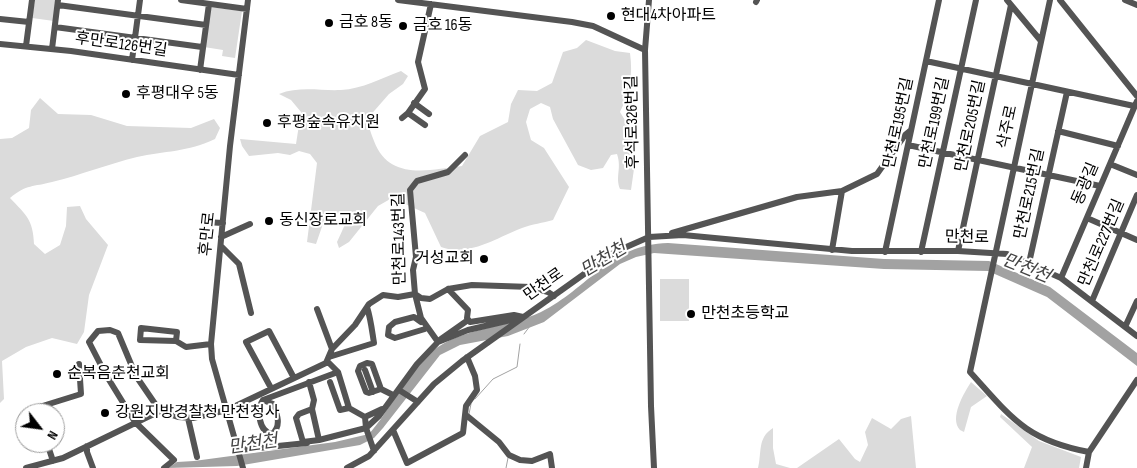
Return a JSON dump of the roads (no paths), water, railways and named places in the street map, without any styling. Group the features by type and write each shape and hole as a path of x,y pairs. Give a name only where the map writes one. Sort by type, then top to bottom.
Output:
{"street":[{"path":"26,46 32,0"},
{"path":"132,60 140,0"},
{"path":"181,0 247,9"},
{"name":"후만로","path":"243,467 212,360 211,344 238,75 248,0"},
{"path":"398,0 579,23 614,35 645,50"},
{"name":"후석로326번길","path":"649,0 645,50 648,268 654,468"},
{"name":"만천로195번길","path":"885,252 939,0"},
{"name":"만천로199번길","path":"921,252 976,0"},
{"name":"삭주로","path":"1050,0 970,372 1002,409 1029,432 1061,446 1089,452"},
{"path":"1060,0 1137,96"},
{"path":"1125,0 1137,5"},
{"path":"52,49 58,2 206,25"},
{"path":"1009,3 1041,41"},
{"name":"만천로205번길","path":"958,251 979,161 1009,3"},
{"path":"200,70 209,4"},
{"path":"402,118 408,113 425,88 418,62 431,4"},
{"path":"0,19 30,22"},
{"path":"55,27 202,46"},
{"name":"후만로126번길","path":"0,44 52,49 238,75"},
{"path":"926,61 1032,85 1136,104"},
{"name":"만천로215번길","path":"1029,263 1067,92"},
{"path":"414,103 429,114"},
{"name":"동광길","path":"1061,278 1136,104"},
{"path":"408,113 425,125"},
{"name":"만천로","path":"467,357 615,252 663,235 797,197 842,191 877,174 904,134 911,130"},
{"name":"만천로215번길","path":"1058,131 1118,146"},
{"path":"908,145 1100,186"},
{"name":"만천로143번길","path":"415,294 413,270 416,257 410,194 412,187 417,181 448,172 465,155"},
{"path":"1110,164 1137,175"},
{"path":"832,250 842,191"},
{"name":"만천로227번길","path":"1092,302 1137,195"},
{"path":"1087,218 1137,240"},
{"path":"205,222 223,223"},
{"path":"222,237 250,224"},
{"name":"만천로","path":"663,235 683,235 832,250 996,252 1029,263 1061,278 1137,336"},
{"path":"221,246 239,264 251,313"},
{"name":"만천로143번길","path":"328,360 332,349 355,325 367,307 373,300 383,295 398,297 415,294 421,298 430,299 448,289 472,285 531,287 548,292 554,296"},
{"path":"448,289 468,310 468,320"},
{"path":"415,294 421,318 438,342"},
{"path":"1125,327 1137,301"},
{"path":"26,468 53,461 160,411 188,418 227,410 328,360 374,343 371,332 373,327 367,307"},
{"path":"317,309 332,349"},
{"path":"468,320 470,322 514,316 522,318"},
{"path":"365,418 388,404 432,342 425,329 418,318 412,317 390,324 388,335 395,338 425,329"},
{"path":"438,342 468,330 522,318"},
{"path":"239,451 334,439 366,429 400,390 417,364 444,336 468,320"},
{"path":"176,341 177,332 141,328 140,340 176,341 186,347 211,344"},
{"path":"160,411 136,376 118,333 110,330 98,331 89,342 106,375 135,422 174,460 164,468"},
{"path":"271,388 246,342 269,331 294,378"},
{"path":"347,468 374,451 394,430 414,400 467,357 475,376 477,390 466,406 463,433 407,463 394,430"},
{"path":"328,360 338,372 350,408 365,418"},
{"path":"52,403 81,394 79,364"},
{"path":"382,389 368,393 365,390 358,371 362,365 372,364 382,389 393,395"},
{"path":"365,370 373,392"},
{"path":"263,400 270,402 274,407 278,422 274,434 267,433 262,427 259,411 263,400 338,372"},
{"path":"1086,468 1089,452 1137,380"},
{"path":"309,382 314,400 312,410 319,440"},
{"path":"330,382 339,409 342,411 350,408"},
{"path":"400,390 414,400"},
{"path":"312,410 299,414 296,420 302,441 319,440 366,429"},
{"path":"466,415 500,442 509,455 528,462 550,454 552,468"},
{"path":"188,418 197,457"},
{"path":"365,418 366,429 374,451"},
{"path":"87,446 87,452 93,468"},
{"path":"50,453 53,461"}],"waterway":[{"path":"524,334 530,326"},
{"path":"475,399 493,379 517,367 520,344"},
{"path":"469,414 471,404"},
{"path":"506,468 508,458"}],"place":[{"name":"현대4차아파트","path":"611,16"},
{"name":"금호 8동","path":"329,23"},
{"name":"금호 16동","path":"403,26"},
{"name":"후평대우 5동","path":"126,94"},
{"name":"후평숲속유치원","path":"267,123"},
{"name":"동신장로교회","path":"269,221"},
{"name":"거성교회","path":"484,259"},
{"name":"만천초등학교","path":"691,314"},
{"name":"순복음춘천교회","path":"57,374"},
{"name":"강원지방경찰청 만천청사","path":"105,413"}],"water label":[{"name":"만천천","path":"604,260"},
{"name":"만천천","path":"1026,269"},
{"name":"만천천","path":"253,445"}]}
